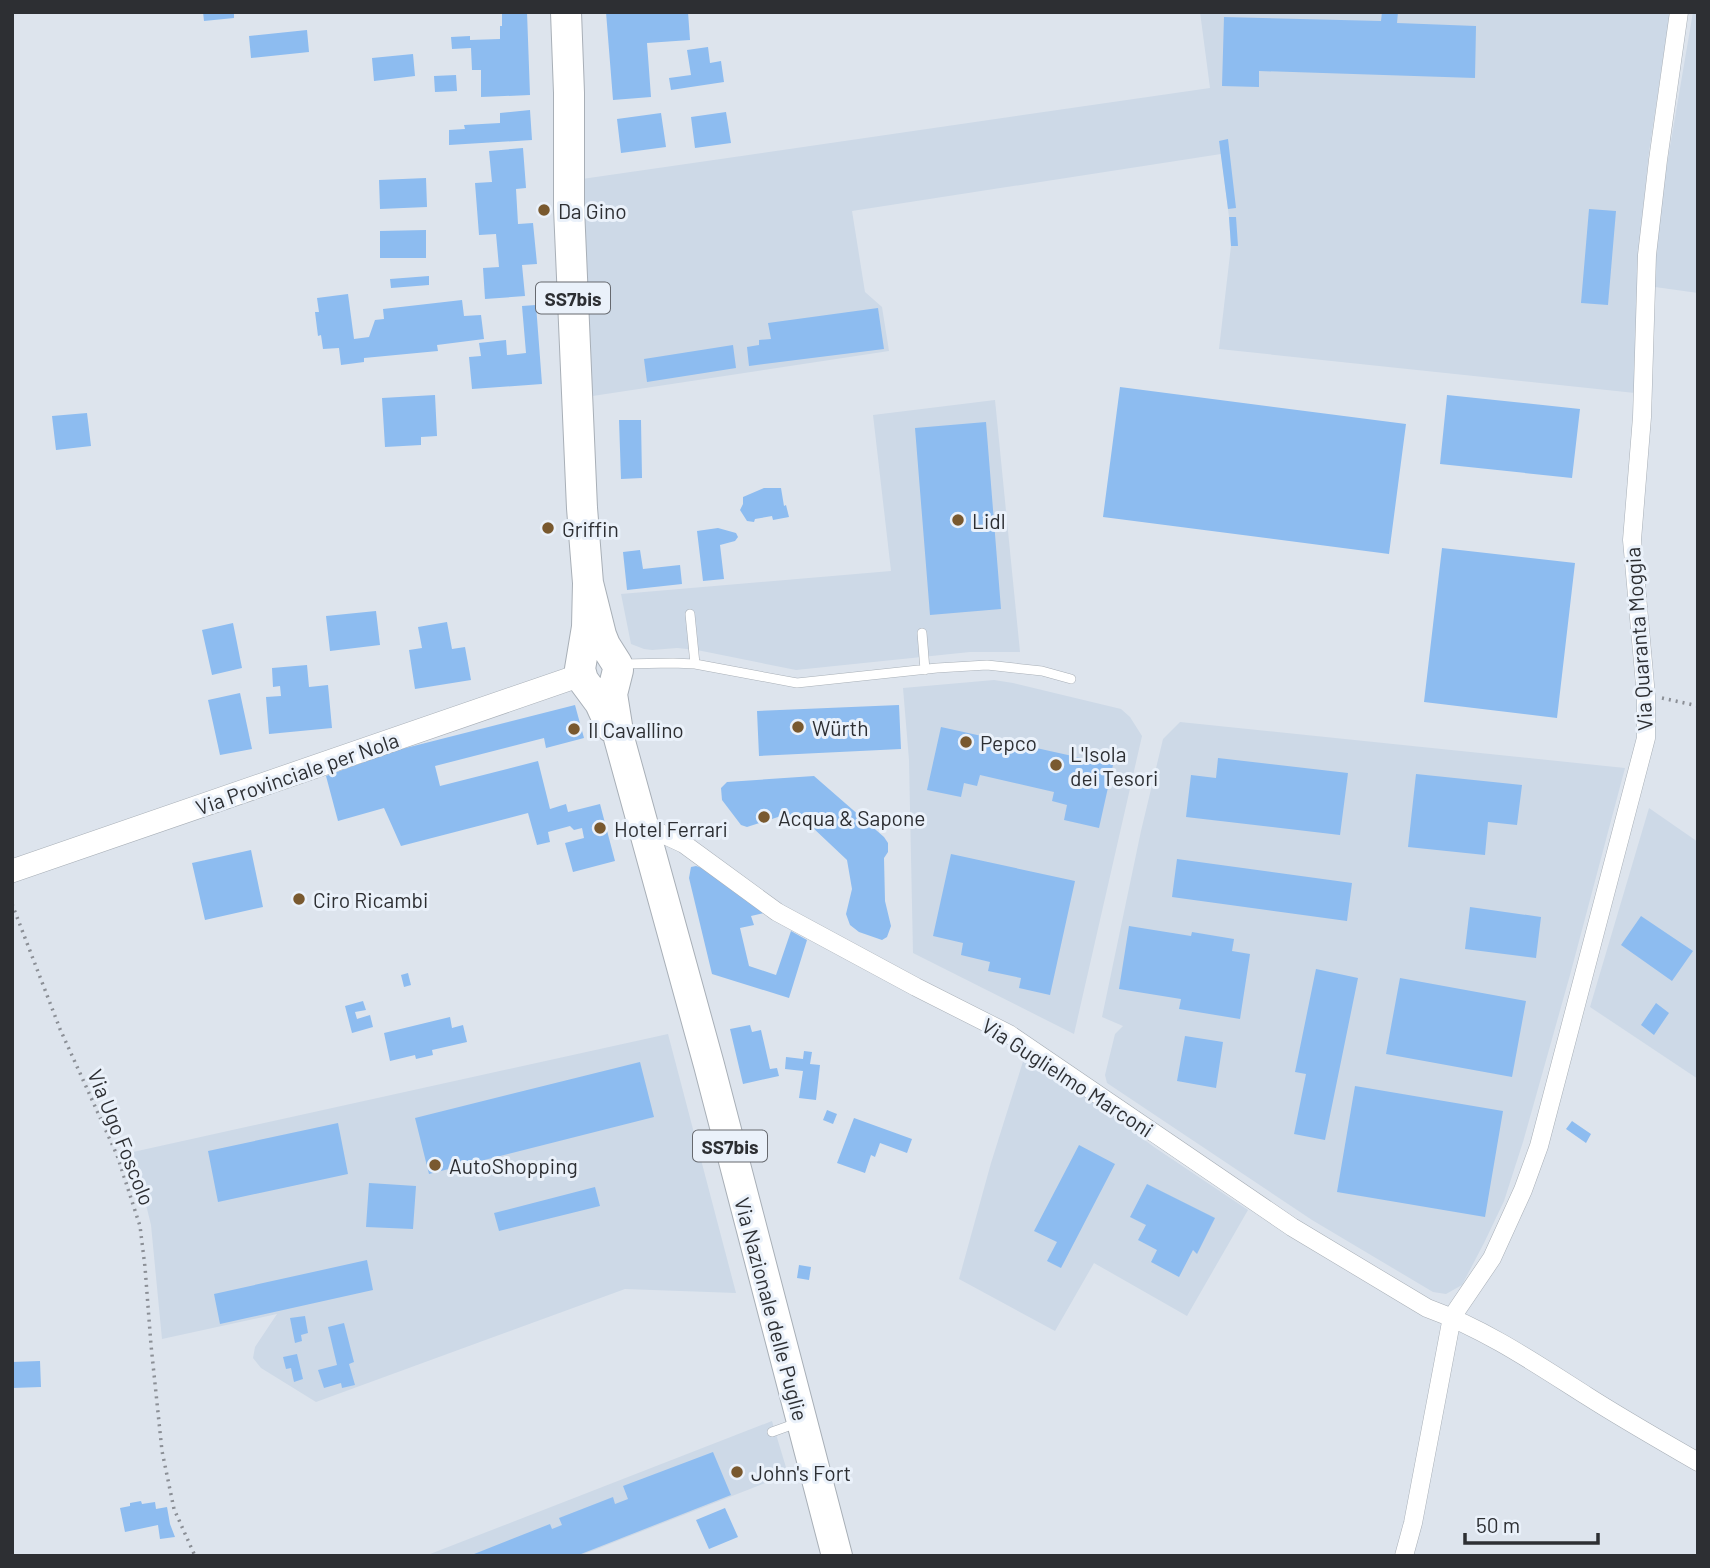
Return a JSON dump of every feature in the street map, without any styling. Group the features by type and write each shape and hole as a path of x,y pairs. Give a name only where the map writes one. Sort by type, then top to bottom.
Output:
{"main road":[{"name":"Via Nazionale delle Puglie","path":"566,12 570,222 582,508 588,583 583,674 619,738"},
{"name":"Via Nazionale delle Puglie","path":"588,583 601,635 615,665 612,694 619,738 709,1065 837,1556"},
{"path":"583,674 595,688 605,688 614,681 615,665"}],"street":[{"name":"Via Quaranta Moggia","path":"1452,1317 1492,1258 1523,1190 1539,1146 1646,738 1646,696 1632,540 1642,417 1647,255 1679,12"},
{"name":"Via Provinciale per Nola","path":"12,872 583,674"},
{"name":"Via Guglielmo Marconi","path":"643,825 684,844 776,912 1009,1034 1292,1227 1427,1308 1498,1340 1621,1418 1698,1462"},
{"path":"1404,1556 1413,1523 1452,1317"}],"lane":[{"path":"690,614 695,664"},
{"path":"922,633 925,670"},
{"path":"615,665 695,664 797,682 987,665 1042,671 1071,679"},
{"path":"772,1432 802,1421"}],"path":[{"path":"1646,696 1698,706"},
{"name":"Via Ugo Foscolo","path":"12,904 60,1029 117,1155 140,1226 162,1451 174,1509 195,1556"}],"shaded area":[{"path":"1200,12 1670,12 1649,152 1638,258 1635,393 1219,349 1231,246 1221,154 852,211 865,292 882,307 889,351 586,397 582,179 1210,88"},
{"path":"1693,12 1698,12 1698,293 1655,287 1656,229"},
{"path":"995,400 1020,652 970,652 796,670 697,650 652,650 631,644 621,594 891,571 873,415"},
{"path":"994,680 1121,709 1130,717 1142,736 1074,1034 913,953 909,760 903,688"},
{"path":"1180,722 1625,768 1570,975 1504,1201 1462,1285 1446,1294 1433,1292 1312,1220 1107,1083 1105,1075 1115,1034 1123,1026 1102,1017 1163,739"},
{"path":"1649,808 1698,842 1698,1079 1590,1007"},
{"path":"668,1034 736,1293 625,1289 316,1402 261,1368 253,1358 255,1347 277,1314 162,1339 151,1225 133,1152"},
{"path":"1026,1052 1154,1147 1248,1210 1187,1316 1094,1263 1055,1331 959,1279 991,1163"},
{"path":"772,1421 788,1474 579,1556 425,1556"}],"building":[{"path":"203,12 234,12 234,18 204,21"},
{"path":"502,12 527,12 530,95 481,97 481,70 472,70 471,48 452,49 451,37 470,36 470,40 500,39"},
{"path":"606,12 688,12 690,40 647,43 651,97 613,100"},
{"path":"1382,12 1398,12 1397,23 1476,26 1475,78 1259,71 1259,87 1222,86 1224,17 1381,21"},
{"path":"307,30 309,52 251,58 249,36"},
{"path":"708,47 710,63 721,61 724,82 671,90 669,78 691,75 687,50"},
{"path":"413,54 415,76 374,81 372,58"},
{"path":"456,75 457,91 435,92 434,76"},
{"path":"530,110 532,140 449,145 449,130 465,129 464,125 500,123 500,113"},
{"path":"726,112 731,143 695,148 691,117"},
{"path":"661,113 666,147 621,153 617,119"},
{"path":"1228,139 1236,208 1228,209 1219,141"},
{"path":"523,148 526,188 516,189 518,224 533,223 537,264 522,265 525,296 485,299 483,268 499,267 496,234 479,235 475,183 492,182 489,151"},
{"path":"426,178 427,207 380,209 379,180"},
{"path":"1589,209 1616,211 1608,305 1581,303"},
{"path":"1229,217 1236,217 1238,246 1231,246"},
{"path":"426,230 426,258 380,258 380,231"},
{"path":"429,276 429,285 391,288 390,279"},
{"path":"348,294 354,339 369,337 375,320 384,319 383,309 462,300 464,316 481,315 484,339 437,345 438,351 364,358 364,362 341,365 339,348 323,349 321,335 318,336 315,312 319,312 317,298"},
{"path":"536,305 542,384 472,389 469,357 481,356 479,343 506,340 507,355 526,353 522,306"},
{"path":"878,308 884,349 749,366 747,347 759,345 759,340 771,339 768,323"},
{"path":"733,345 736,368 647,382 644,359"},
{"path":"1120,387 1406,424 1389,554 1103,517"},
{"path":"435,395 437,436 421,437 421,445 385,447 382,398"},
{"path":"1447,395 1580,409 1572,478 1440,464"},
{"path":"87,413 91,446 56,450 52,416"},
{"path":"619,420 641,420 642,478 621,479"},
{"path":"986,422 1001,609 930,615 915,428"},
{"path":"764,488 781,488 789,517 773,520 772,516 755,519 754,522 747,521 740,510 743,497"},
{"path":"718,528 736,533 738,537 735,541 720,545 724,579 703,581 697,531"},
{"path":"1442,548 1575,563 1557,718 1424,702"},
{"path":"640,550 643,569 680,565 682,584 627,590 623,552"},
{"path":"376,611 380,645 330,651 326,616"},
{"path":"447,622 452,649 465,647 471,680 415,689 409,650 422,648 418,627"},
{"path":"233,623 242,668 212,675 202,630"},
{"path":"307,665 309,687 328,685 332,728 269,734 266,697 281,696 280,686 273,687 272,668"},
{"path":"240,693 252,749 220,755 208,700"},
{"path":"575,705 584,738 546,748 544,738 435,766 440,786 538,761 550,809 566,804 568,812 600,804 615,861 573,872 565,843 584,838 582,828 574,830 570,826 548,832 550,842 537,845 528,813 401,846 384,808 338,821 326,776 394,751"},
{"path":"899,705 901,749 759,756 757,711"},
{"path":"941,727 1113,765 1099,828 1064,820 1067,805 1052,801 1054,792 980,775 977,786 964,783 961,797 927,790"},
{"path":"1218,758 1348,773 1340,835 1186,817 1191,775 1216,778"},
{"path":"1416,774 1522,785 1517,825 1488,822 1485,855 1408,847"},
{"path":"814,776 888,843 888,852 884,858 885,901 891,926 887,937 882,940 859,932 850,925 846,914 852,889 847,860 811,826 801,819 784,816 747,827 741,825 722,800 721,788 727,782"},
{"path":"251,850 263,907 205,920 192,863"},
{"path":"951,854 1075,881 1050,995 1019,988 1021,978 988,971 990,962 961,955 963,943 933,936"},
{"path":"1177,859 1352,883 1347,921 1172,897"},
{"path":"696,866 764,913 751,916 754,925 740,928 749,966 776,975 791,931 807,940 789,998 712,974 689,878 691,867"},
{"path":"1470,907 1541,917 1536,958 1465,949"},
{"path":"1641,916 1693,951 1672,981 1621,945"},
{"path":"1129,926 1191,936 1192,932 1234,939 1232,951 1250,954 1240,1019 1179,1009 1181,999 1119,989"},
{"path":"1316,969 1358,978 1325,1140 1294,1134 1306,1074 1295,1072"},
{"path":"408,973 411,985 404,987 401,975"},
{"path":"1400,978 1526,1001 1512,1077 1386,1054"},
{"path":"363,1001 366,1010 355,1012 357,1019 370,1015 373,1027 352,1033 345,1006"},
{"path":"1656,1003 1669,1013 1654,1035 1641,1025"},
{"path":"450,1017 452,1028 463,1025 467,1042 432,1050 433,1055 416,1059 415,1055 390,1061 384,1033"},
{"path":"750,1025 752,1032 761,1030 770,1069 777,1068 779,1076 743,1084 730,1029"},
{"path":"1185,1036 1223,1042 1216,1088 1177,1081"},
{"path":"804,1051 812,1052 810,1064 820,1065 816,1100 799,1098 803,1071 785,1069 786,1057 803,1059"},
{"path":"640,1062 654,1117 429,1174 415,1118"},
{"path":"1355,1086 1503,1111 1485,1217 1337,1192"},
{"path":"827,1110 837,1114 833,1124 823,1120"},
{"path":"854,1118 912,1139 907,1153 880,1143 875,1157 871,1155 865,1173 837,1163"},
{"path":"1572,1121 1591,1134 1586,1143 1566,1129"},
{"path":"338,1123 348,1174 218,1202 208,1151"},
{"path":"1079,1145 1115,1164 1061,1268 1047,1261 1057,1242 1034,1231"},
{"path":"369,1183 416,1186 413,1229 366,1227"},
{"path":"1147,1184 1215,1218 1197,1254 1193,1250 1179,1277 1151,1262 1157,1250 1138,1240 1146,1225 1130,1217"},
{"path":"595,1187 600,1206 499,1231 494,1213"},
{"path":"367,1260 373,1290 220,1324 214,1294"},
{"path":"799,1265 811,1267 809,1280 797,1278"},
{"path":"305,1316 308,1333 301,1335 302,1341 295,1343 290,1318"},
{"path":"344,1323 354,1362 349,1364 355,1385 342,1388 341,1383 324,1388 318,1370 337,1365 328,1327"},
{"path":"297,1354 303,1379 294,1382 291,1368 286,1369 283,1357"},
{"path":"40,1361 41,1387 12,1388 12,1362"},
{"path":"713,1452 731,1495 576,1556 469,1556 550,1524 552,1529 562,1525 559,1518 613,1497 615,1504 628,1499 623,1486"},
{"path":"141,1501 142,1504 155,1502 156,1509 167,1507 175,1537 160,1539 158,1525 125,1532 120,1508"},
{"path":"725,1508 738,1537 709,1549 696,1520"}],"place":[{"name":"Da Gino","path":"544,210"},
{"name":"Lidl","path":"958,520"},
{"name":"Griffin","path":"548,528"},
{"name":"Würth","path":"798,727"},
{"name":"Il Cavallino","path":"574,729"},
{"name":"Pepco","path":"966,742"},
{"name":"L'Isola dei Tesori","path":"1056,765"},
{"name":"Acqua & Sapone","path":"764,817"},
{"name":"Hotel Ferrari","path":"600,828"},
{"name":"Ciro Ricambi","path":"299,899"},
{"name":"AutoShopping","path":"435,1165"},
{"name":"John's Fort","path":"737,1472"}]}
